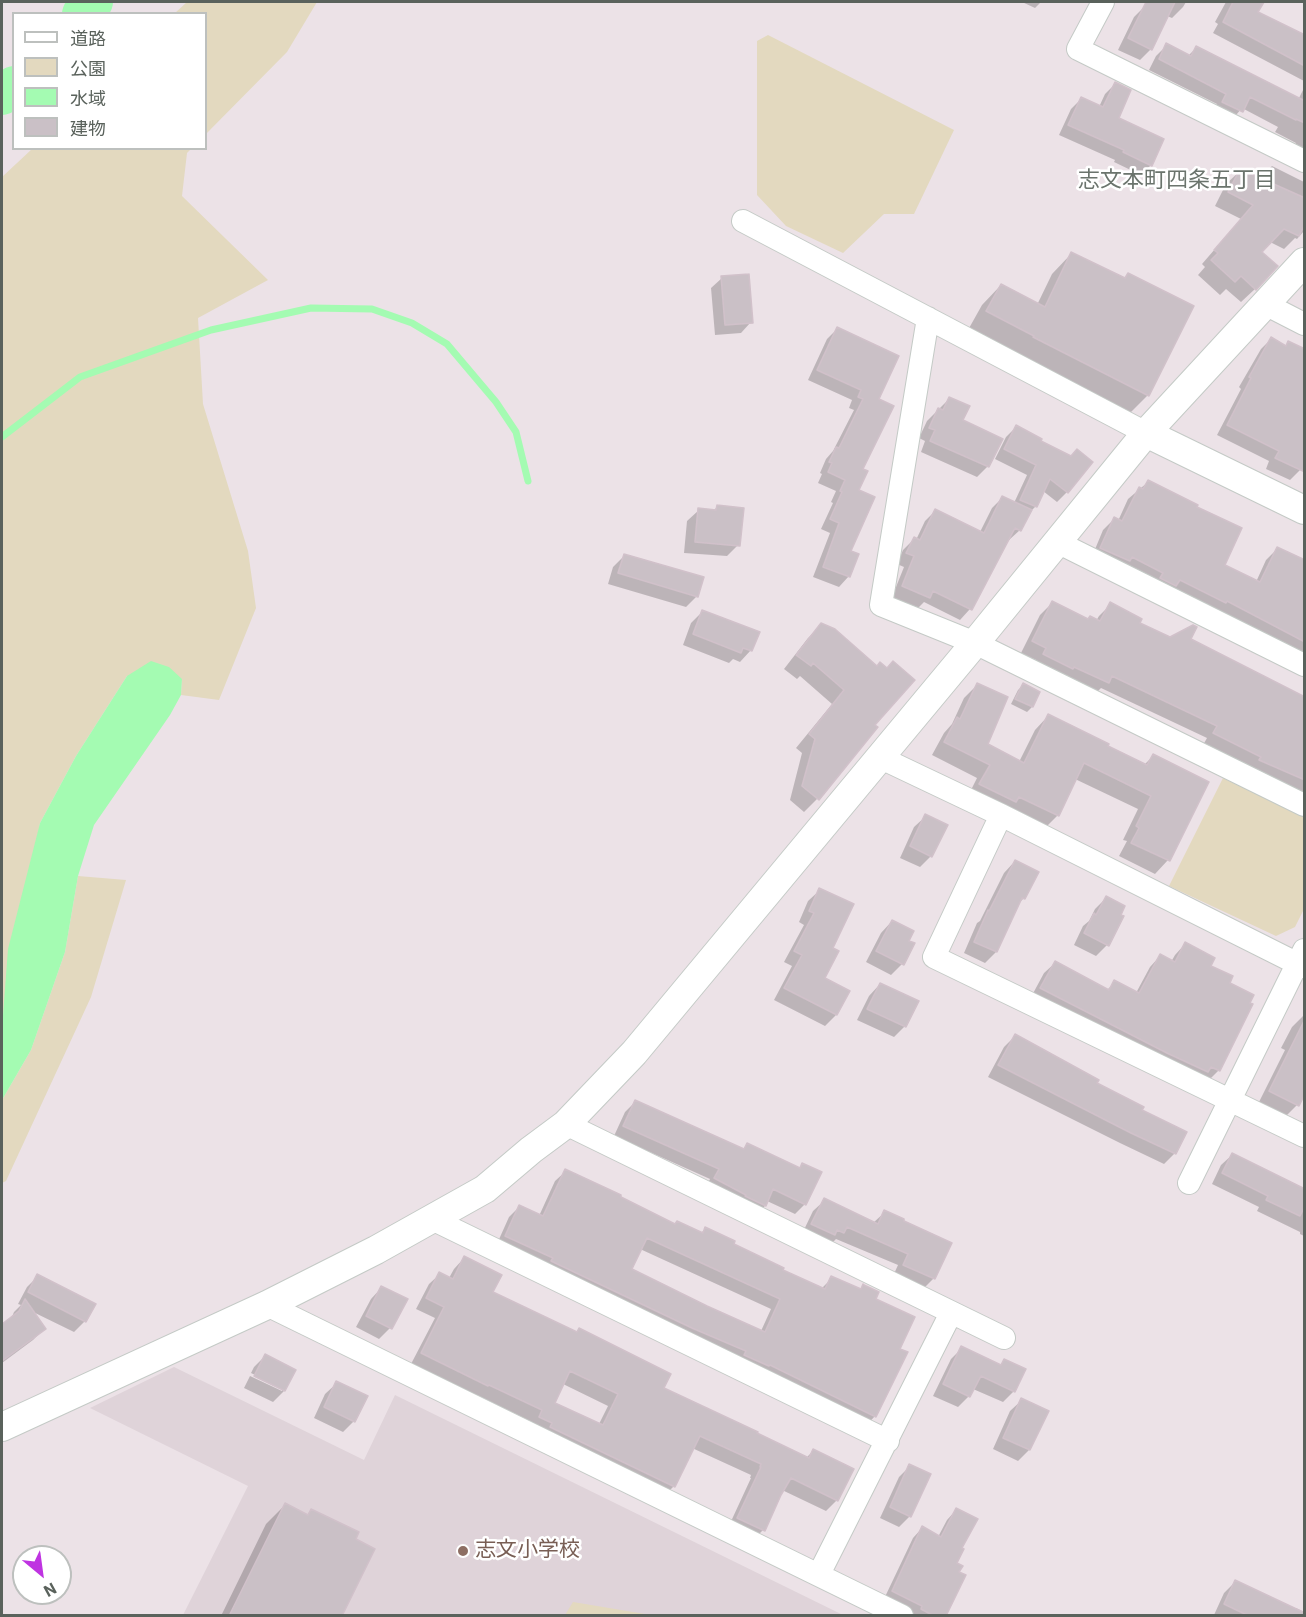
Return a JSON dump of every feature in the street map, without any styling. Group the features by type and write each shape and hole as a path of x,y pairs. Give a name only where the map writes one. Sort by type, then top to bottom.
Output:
{"street":[{"path":"1103,2 1078,50 1305,161"},
{"path":"743,221 1146,433 1305,510"},
{"path":"2,1427 267,1305 376,1250 485,1189 566,1124 634,1053 975,643 1146,433 1305,262"},
{"path":"1265,304 1305,324"},
{"path":"928,318 881,605 975,643 1305,805"},
{"path":"1057,542 1305,665"},
{"path":"879,757 1302,960 1190,1183"},
{"path":"1001,816 934,957 1305,1136"},
{"path":"566,1124 1004,1338"},
{"path":"432,1219 888,1441"},
{"path":"267,1305 902,1616"},
{"path":"819,1574 951,1313"}],"shaded area":[{"name":"志文小学校","path":"174,1367 364,1460 395,1395 843,1615 183,1615 248,1486 90,1408"}],"green space":[{"path":"187,2 317,2 287,52 207,133 207,12 176,12"},
{"path":"768,35 954,130 914,214 884,214 843,253 786,226 757,195 757,41"},
{"path":"31,150 190,150 187,153 182,196 268,280 198,318 203,404 248,551 256,608 219,700 181,695 182,679 127,676 76,756 40,823 2,1029 2,177"},
{"path":"1223,778 1304,815 1304,909 1295,927 1276,936 1169,886"},
{"path":"78,876 126,880 91,997 6,1181 2,1183 2,1100 31,1050 65,952"},
{"path":"573,1602 645,1614 649,1615 565,1615"}],"water":[{"path":"151,661 169,667 182,679 181,695 170,715 94,825 78,876 65,952 31,1050 2,1100 2,1029 8,949 40,823 76,756 127,676"}],"building":[{"path":"1146,2 1175,2 1152,50 1128,38"},
{"path":"1233,2 1264,2 1258,12 1305,35 1305,66 1223,22"},
{"path":"1166,43 1191,56 1196,46 1305,101 1305,123 1250,97 1243,112 1222,102 1226,94 1159,59"},
{"path":"1115,82 1131,90 1119,118 1164,139 1152,166 1123,152 1124,150 1068,125 1081,97 1103,107"},
{"path":"1240,169 1305,198 1305,224 1299,236 1284,229 1262,252 1278,266 1256,290 1241,276 1235,282 1211,260 1218,253 1214,250 1253,205 1228,192"},
{"path":"1071,252 1125,278 1128,273 1194,306 1149,396 986,311 1001,284 1045,307"},
{"path":"749,274 753,323 725,325 721,276"},
{"path":"837,327 899,356 879,399 894,406 863,469 868,471 859,490 875,497 851,551 859,554 850,577 823,567 839,523 830,519 845,480 828,472 832,463 829,462 836,447 839,448 863,399 858,397 861,390 817,370"},
{"path":"1271,337 1286,346 1288,341 1305,349 1305,472 1275,458 1279,451 1227,425"},
{"path":"949,397 970,406 963,420 1003,439 989,467 930,441 935,430 929,428 938,408 943,410"},
{"path":"1016,425 1071,456 1077,449 1093,462 1068,493 1050,479 1037,507 1020,500 1036,465 1004,449"},
{"path":"1148,480 1242,528 1225,565 1260,582 1277,547 1305,560 1305,642 1227,601 1226,603 1180,580 1176,586 1160,578 1163,573 1132,557 1130,561 1100,548 1114,517 1122,521 1139,487 1143,489"},
{"path":"1002,496 1032,510 1021,531 1015,528 972,610 933,591 930,598 902,586 914,556 906,553 914,537 920,540 935,509 984,533"},
{"path":"717,505 744,508 740,546 695,542 698,508 716,510"},
{"path":"624,554 704,577 698,597 618,573"},
{"path":"1052,601 1088,619 1090,616 1100,621 1110,602 1142,619 1140,623 1170,637 1193,625 1197,627 1191,639 1305,697 1305,780 1259,760 1261,757 1213,733 1217,726 1112,676 1109,683 1043,654 1046,648 1032,641"},
{"path":"702,610 760,632 752,651 743,648 741,653 693,634"},
{"path":"821,623 835,629 877,666 880,662 887,668 893,661 915,680 875,725 878,727 819,800 802,786 815,739 809,734 844,690 813,663 811,666 796,655"},
{"path":"977,683 1008,697 988,744 1024,763 1048,714 1147,765 1153,754 1209,782 1170,861 1131,843 1139,828 1136,826 1151,796 1084,763 1059,816 1019,797 1016,802 979,784 990,765 944,742 957,717 960,719"},
{"path":"1023,683 1040,692 1033,707 1015,699"},
{"path":"925,814 948,825 932,857 910,846"},
{"path":"1015,860 1039,872 1025,899 1022,898 997,952 974,942"},
{"path":"819,888 854,904 833,948 839,951 825,978 850,991 837,1015 784,988 802,955 794,951 814,913 809,911"},
{"path":"1106,896 1125,906 1121,915 1124,916 1109,946 1084,933"},
{"path":"892,920 914,931 909,941 915,943 904,965 876,951"},
{"path":"1185,942 1215,958 1211,966 1233,976 1230,983 1254,995 1250,1003 1253,1004 1220,1071 1211,1067 1208,1072 1040,988 1055,961 1109,990 1114,980 1139,993 1160,954 1175,962"},
{"path":"880,983 919,1001 906,1027 867,1009"},
{"path":"1305,1019 1305,1094 1299,1106 1269,1091"},
{"path":"1015,1034 1099,1080 1097,1083 1144,1107 1142,1110 1187,1132 1176,1154 998,1065"},
{"path":"635,1100 744,1149 747,1143 800,1168 802,1163 822,1172 806,1205 773,1189 766,1206 714,1178 719,1169 623,1126"},
{"path":"1232,1153 1305,1189 1305,1206 1300,1216 1266,1200 1268,1196 1222,1173"},
{"path":"565,1169 675,1224 677,1221 703,1233 705,1227 784,1268 783,1270 825,1289 831,1276 861,1289 863,1284 879,1292 876,1299 915,1317 900,1349 908,1352 876,1417 770,1365 744,1355 746,1351 551,1261 553,1258 505,1236 519,1205 543,1216","holes":["647,1238 780,1299 765,1332 632,1269"]},
{"path":"824,1198 878,1224 884,1210 952,1243 935,1279 903,1265 908,1254 847,1227 844,1233 837,1230 835,1235 811,1224"},
{"path":"464,1256 502,1275 493,1292 577,1332 579,1328 671,1374 664,1388 809,1458 813,1449 854,1469 838,1501 791,1478 765,1531 737,1518 761,1464 700,1436 675,1487 550,1427 552,1423 539,1417 542,1410 421,1353 444,1307 426,1298 439,1272 453,1279","holes":["570,1371 618,1394 603,1425 555,1403"]},
{"path":"37,1274 96,1304 86,1322 28,1292"},
{"path":"381,1286 408,1299 392,1329 366,1316"},
{"path":"25,1299 46,1329 2,1361 2,1324 19,1311"},
{"path":"961,1346 1001,1365 1004,1359 1026,1369 1015,1392 981,1376 970,1397 943,1384"},
{"path":"265,1354 296,1370 285,1391 254,1376"},
{"path":"336,1381 368,1396 355,1422 324,1407"},
{"path":"1021,1398 1049,1411 1030,1450 1003,1438"},
{"path":"909,1464 931,1474 911,1517 890,1507"},
{"path":"285,1503 308,1515 311,1509 359,1532 356,1539 375,1549 342,1616 229,1616"},
{"path":"956,1508 978,1519 962,1548 964,1549 957,1563 963,1566 959,1572 966,1575 946,1616 934,1616 921,1609 922,1606 892,1591 922,1526 941,1537"},
{"path":"1235,1580 1305,1613 1305,1616 1249,1616 1224,1604"}],"waterway":[{"path":"84,12 93,2"},
{"path":"2,95 12,88"},
{"path":"2,437 80,377 211,330 311,308 372,309 412,323 447,344 496,402 516,432 528,481"}],"place":[{"name":"志文小学校","path":"463,1551"}],"district":[{"name":"志文本町四条五丁目","path":"1177,181"}]}
